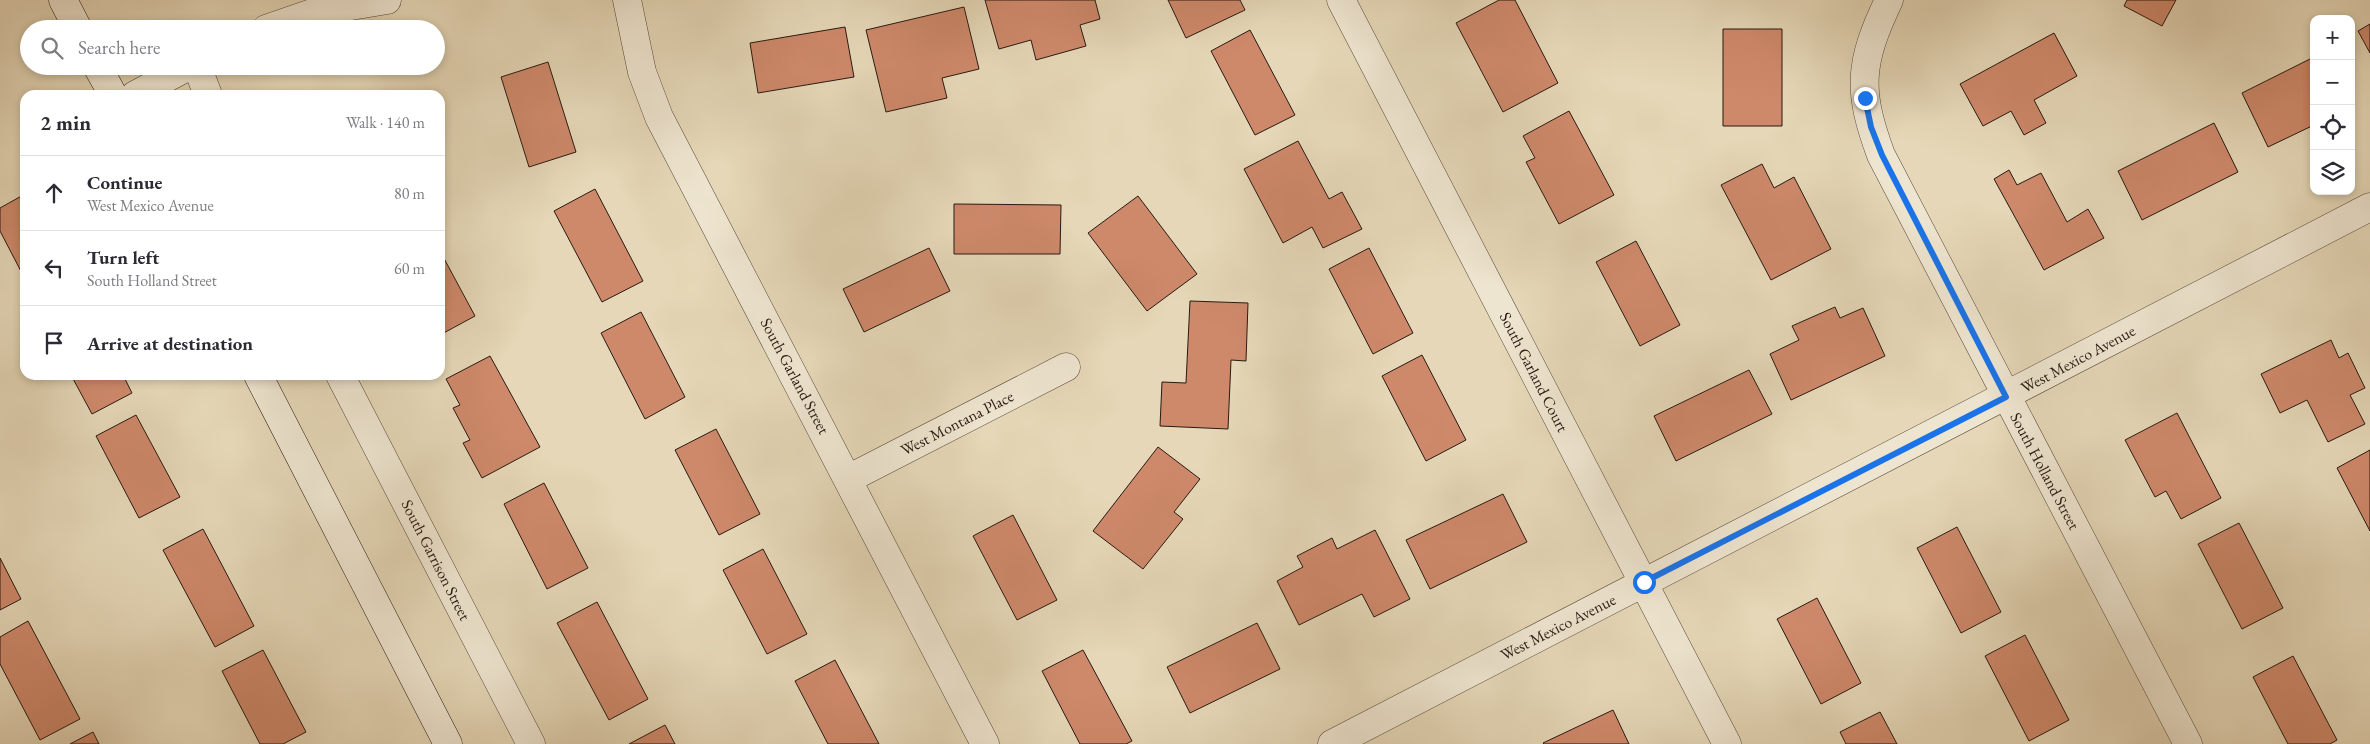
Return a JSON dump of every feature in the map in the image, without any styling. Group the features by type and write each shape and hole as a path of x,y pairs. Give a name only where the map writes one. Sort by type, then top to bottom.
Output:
{"street":[{"path":"62,0 73,20"},
{"path":"292,20 315,12 387,0"},
{"name":"South Garland Street","path":"627,0 642,72 659,117 985,744"},
{"name":"South Garland Court","path":"1341,0 1727,744"},
{"name":"South Holland Street","path":"1889,0 1876,28 1866,58 1864,78 1871,127 1882,155 2006,397 2188,744"},
{"path":"103,75 110,90"},
{"path":"145,90 173,75"},
{"path":"200,75 206,90"},
{"name":"West Mexico Avenue","path":"1332,744 2370,208"},
{"name":"West Montana Place","path":"848,479 1066,366"},
{"path":"261,380 448,744"},
{"name":"South Garrison Street","path":"343,380 532,744"}],"building":[{"path":"985,0 1095,0 1100,19 1080,25 1086,46 1036,60 1031,40 999,49"},
{"path":"1168,0 1240,0 1245,10 1186,38"},
{"path":"1499,0 1515,0 1558,83 1503,112 1456,23"},
{"path":"2127,0 2176,0 2162,26 2124,6"},
{"path":"964,7 979,69 942,78 947,98 886,112 866,30"},
{"path":"2370,24 2370,53 2358,31"},
{"path":"845,27 854,77 758,93 750,43"},
{"path":"1723,29 1782,29 1782,126 1723,126"},
{"path":"1250,30 1295,115 1255,135 1211,51"},
{"path":"2054,33 2077,76 2034,100 2046,123 2024,135 2011,111 1983,126 1960,84"},
{"path":"2310,59 2310,127 2268,147 2242,93"},
{"path":"548,62 576,152 529,167 501,77"},
{"path":"1569,111 1614,195 1559,224 1526,162 1535,158 1523,136"},
{"path":"2214,123 2238,172 2142,220 2118,171"},
{"path":"1298,141 1329,199 1342,192 1362,229 1323,248 1312,227 1283,243 1244,169"},
{"path":"1762,164 1774,188 1794,177 1831,249 1771,280 1721,185"},
{"path":"2009,170 2017,185 2041,173 2067,222 2088,209 2104,238 2044,270 1994,179"},
{"path":"595,189 643,281 602,302 554,211"},
{"path":"1138,196 1197,274 1147,311 1088,233"},
{"path":"20,197 20,269 0,231 0,208"},
{"path":"954,204 1061,205 1060,254 954,254"},
{"path":"1636,241 1680,325 1640,346 1596,262"},
{"path":"929,248 950,291 864,332 843,289"},
{"path":"1369,248 1413,333 1373,354 1329,269"},
{"path":"445,260 475,316 445,332"},
{"path":"1190,301 1248,303 1246,361 1231,360 1228,429 1160,426 1162,382 1186,383"},
{"path":"1835,307 1840,318 1863,308 1885,356 1791,400 1770,354 1799,340 1792,326"},
{"path":"641,312 685,397 645,419 601,333"},
{"path":"2331,340 2339,358 2348,353 2365,388 2350,395 2365,424 2328,442 2307,400 2280,413 2261,374"},
{"path":"1422,355 1466,440 1426,461 1382,376"},
{"path":"490,356 540,447 482,478 463,443 470,440 453,408 460,405 446,379"},
{"path":"1749,370 1772,414 1676,461 1654,416"},
{"path":"74,380 126,380 132,393 92,414"},
{"path":"2177,413 2221,498 2181,519 2166,491 2155,497 2125,440"},
{"path":"136,415 180,497 139,518 96,436"},
{"path":"716,429 760,514 719,535 675,450"},
{"path":"1158,447 1200,479 1174,512 1183,519 1143,569 1093,531"},
{"path":"2370,450 2370,531 2337,468"},
{"path":"544,483 588,568 547,589 504,504"},
{"path":"1503,494 1527,542 1430,589 1406,540"},
{"path":"1013,515 1057,600 1017,620 973,536"},
{"path":"2239,523 2283,608 2242,629 2198,544"},
{"path":"1957,527 2001,612 1961,633 1917,548"},
{"path":"203,529 254,626 215,647 163,550"},
{"path":"1375,530 1410,599 1374,617 1362,594 1299,625 1277,581 1303,567 1297,556 1332,538 1337,549"},
{"path":"763,549 807,634 767,654 723,570"},
{"path":"0,558 21,599 0,610"},
{"path":"1817,598 1861,683 1821,704 1777,619"},
{"path":"597,602 648,699 609,720 557,623"},
{"path":"28,621 80,719 40,740 0,664 0,637"},
{"path":"1257,623 1280,669 1190,713 1167,667"},
{"path":"2025,635 2069,720 2029,741 1985,656"},
{"path":"263,650 306,732 283,744 260,744 222,671"},
{"path":"1083,650 1132,741 1126,744 1080,744 1042,671"},
{"path":"2293,656 2337,740 2330,744 2288,744 2253,677"},
{"path":"835,660 879,744 828,744 795,681"},
{"path":"1613,710 1629,744 1543,743"},
{"path":"1880,712 1897,744 1846,744 1840,732"},
{"path":"665,725 675,744 629,744"},
{"path":"93,732 99,744 70,744"}],"route":[{"path":"1644,582 2006,397 1882,155 1871,127 1865,98"}]}
